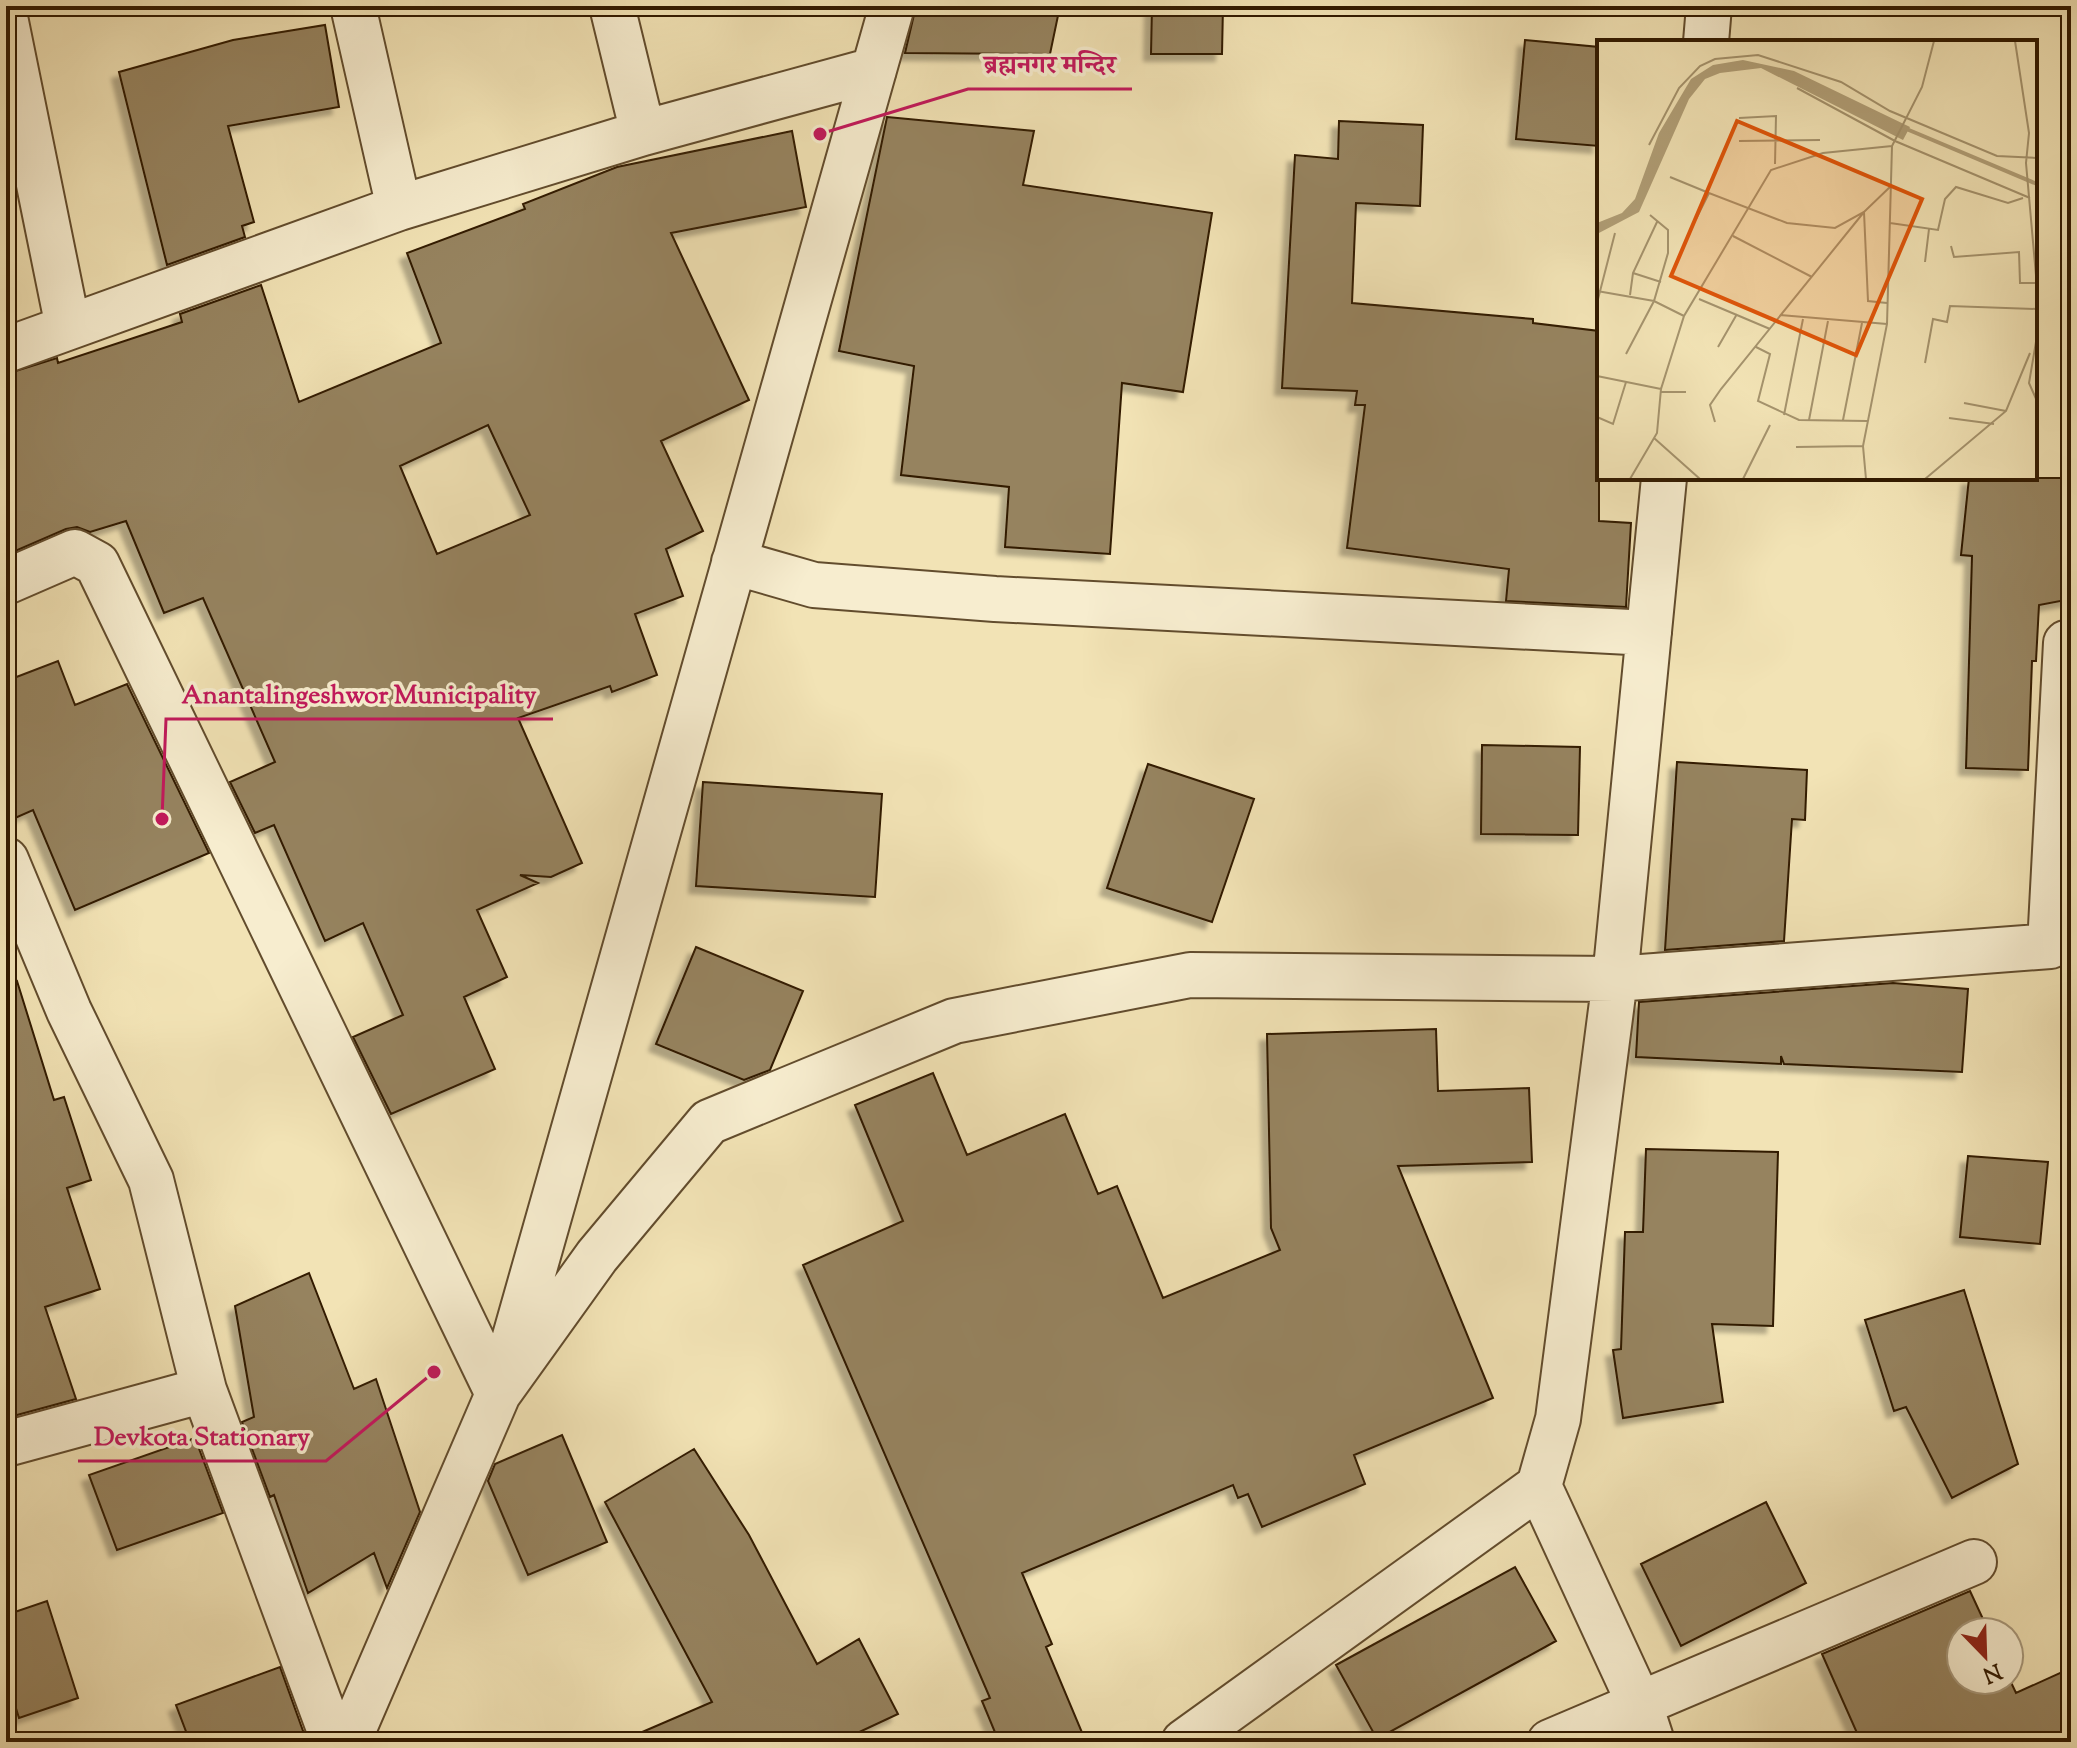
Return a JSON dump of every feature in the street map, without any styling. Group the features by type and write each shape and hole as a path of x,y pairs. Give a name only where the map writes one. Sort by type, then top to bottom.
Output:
{"street":[{"path":"353,6 399,208"},
{"path":"612,6 643,133"},
{"path":"348,1742 498,1394 892,6"},
{"path":"1706,40 1709,6"},
{"path":"6,22 68,327"},
{"path":"6,350 399,208 643,133 874,70"},
{"path":"1184,1742 1539,1486 1558,1419 1615,979 1664,480"},
{"path":"6,582 75,552 97,564 498,1394"},
{"path":"734,562 814,585 844,588 995,599 1649,633"},
{"path":"498,1394 597,1256 709,1122 954,1021 1190,975 1615,979 2060,946 2066,643"},
{"path":"6,860 69,1011 151,1180 204,1390 334,1742"},
{"path":"6,1444 204,1390"},
{"path":"1539,1486 1646,1723"},
{"path":"1550,1742 1646,1723 1974,1562"}],"building":[{"path":"916,6 1060,6 1050,54 905,53"},
{"path":"1152,6 1223,6 1222,54 1151,54"},
{"path":"325,25 339,107 228,126 254,222 242,226 245,237 167,265 119,72 233,40"},
{"path":"1525,40 1597,47 1597,146 1516,139"},
{"path":"887,117 1034,131 1023,185 1212,213 1183,392 1122,383 1110,554 1005,547 1009,487 901,475 914,366 839,351"},
{"path":"1339,121 1423,125 1420,206 1356,203 1352,303 1533,319 1533,323 1597,331 1599,521 1631,523 1626,607 1506,601 1509,569 1347,548 1365,405 1355,405 1357,391 1282,388 1295,155 1338,159"},
{"path":"792,131 806,207 671,233 749,400 661,441 703,531 666,549 683,596 635,614 657,675 612,692 610,686 518,718 582,863 551,877 520,875 538,883 477,910 507,977 464,997 495,1069 391,1114 353,1037 403,1015 363,923 325,941 274,825 255,833 230,782 275,762 203,598 164,613 126,521 90,532 77,527 66,529 6,555 6,374 57,358 58,363 182,322 180,314 261,285 299,402 441,343 407,253 525,209 523,204 617,167","holes":["488,425 530,515 437,554 400,466"]},
{"path":"2071,478 2071,599 2039,605 2036,661 2032,661 2028,770 1966,768 1972,556 1961,555 1969,480"},
{"path":"58,661 75,705 127,684 209,853 75,910 33,810 6,822 6,681"},
{"path":"1482,745 1580,747 1578,835 1481,834"},
{"path":"1677,762 1807,770 1805,820 1792,819 1784,941 1665,950"},
{"path":"1148,764 1254,799 1212,922 1107,888"},
{"path":"703,782 882,794 875,897 696,886"},
{"path":"696,947 803,991 770,1070 744,1080 656,1044"},
{"path":"17,981 54,1100 64,1097 91,1180 67,1188 100,1289 45,1307 76,1399 6,1418 6,983"},
{"path":"1893,983 1968,989 1962,1072 1784,1064 1781,1056 1781,1064 1636,1057 1639,1002"},
{"path":"1436,1029 1438,1091 1529,1088 1532,1162 1398,1166 1493,1398 1354,1455 1365,1484 1262,1527 1248,1494 1238,1498 1233,1485 1022,1573 1052,1644 1046,1647 1086,1742 999,1742 982,1701 990,1698 803,1265 903,1221 855,1105 933,1073 967,1155 1065,1114 1098,1194 1117,1186 1163,1298 1280,1250 1271,1228 1267,1034"},
{"path":"1646,1149 1778,1152 1773,1326 1712,1324 1723,1402 1623,1418 1613,1350 1621,1349 1625,1232 1643,1232"},
{"path":"1968,1156 2048,1162 2040,1244 1960,1237"},
{"path":"309,1273 354,1389 376,1379 420,1512 387,1588 374,1553 308,1593 274,1495 270,1497 242,1422 254,1417 235,1306"},
{"path":"1964,1290 2018,1464 1952,1498 1906,1407 1894,1411 1865,1320"},
{"path":"562,1435 607,1542 528,1575 488,1481 495,1464"},
{"path":"195,1438 223,1513 117,1550 89,1475"},
{"path":"694,1449 749,1535 817,1664 859,1639 898,1714 838,1742 619,1742 712,1702 605,1502"},
{"path":"1766,1502 1806,1583 1681,1646 1641,1564"},
{"path":"1515,1567 1556,1641 1377,1739 1336,1665"},
{"path":"1970,1591 1982,1616 1945,1616 1945,1696 2025,1696 2025,1689 2071,1668 2071,1742 1861,1742 1822,1654"},
{"path":"47,1601 78,1698 19,1718 6,1676 6,1615"},
{"path":"280,1667 307,1742 190,1742 176,1705"}],"place":[{"name":"ब्रह्मनगर मन्दिर","path":"820,134"},
{"name":"Anantalingeshwor Municipality","path":"162,819"},
{"name":"Devkota Stationary","path":"434,1372"}]}
